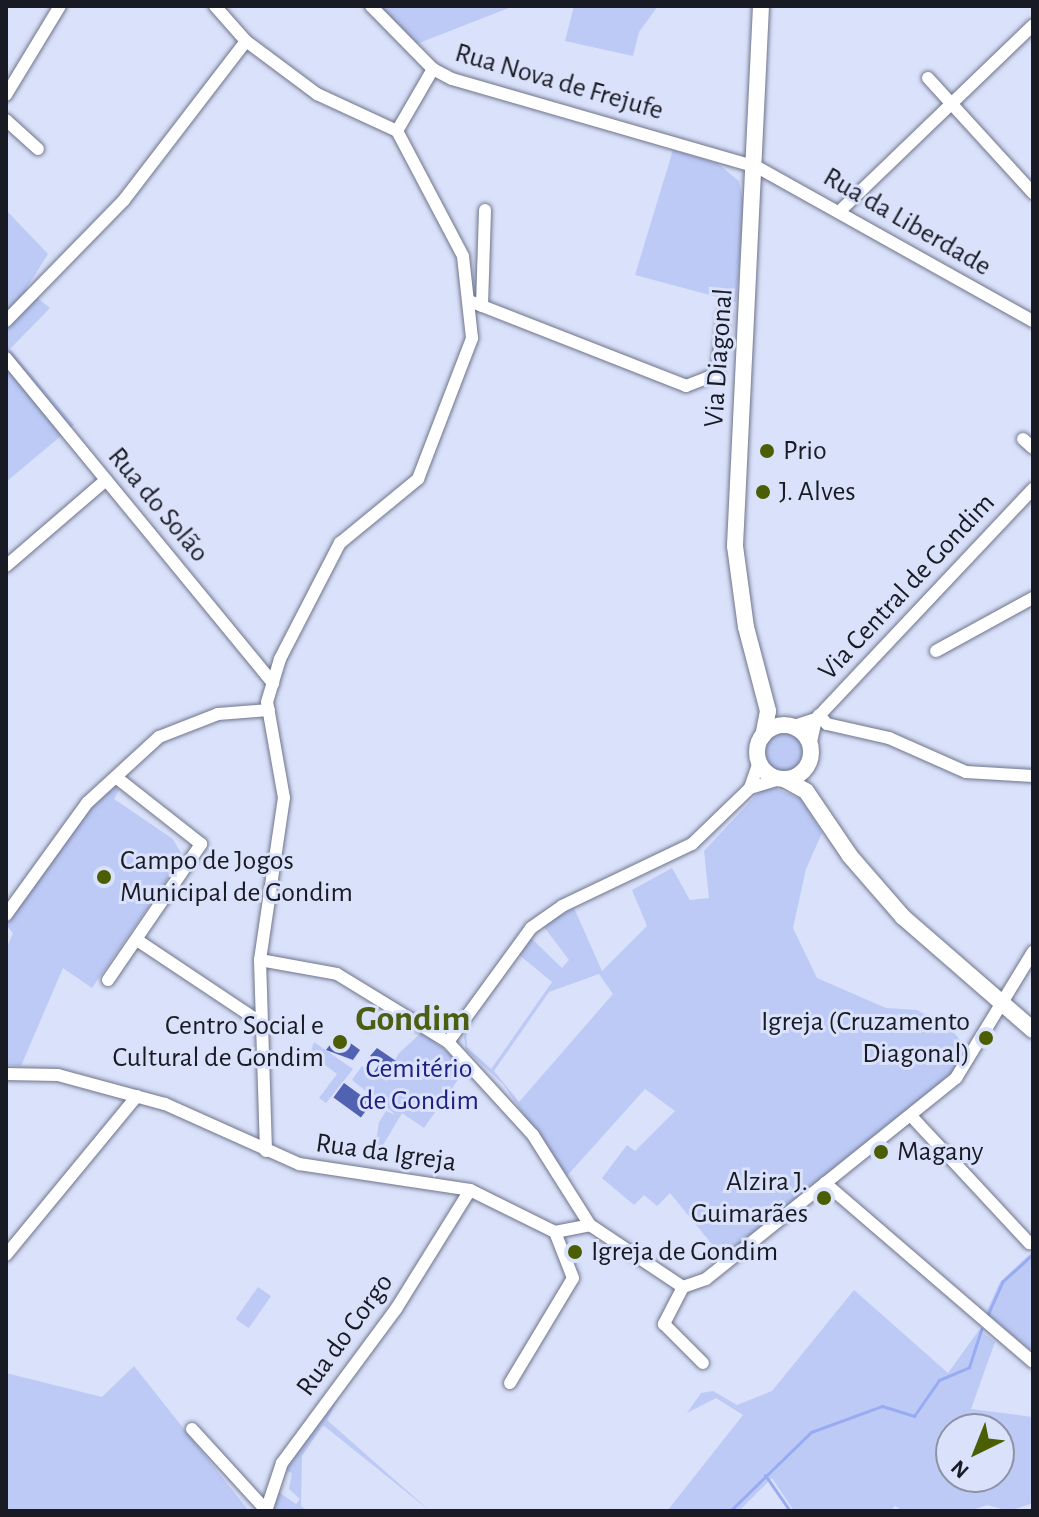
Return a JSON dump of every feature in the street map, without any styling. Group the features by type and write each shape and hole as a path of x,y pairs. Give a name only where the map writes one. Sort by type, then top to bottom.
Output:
{"main road":[{"name":"Via Diagonal","path":"759,762 768,711 746,627 735,546 757,167 761,6"},
{"path":"768,711 810,746 806,791"},
{"path":"763,736 789,726"},
{"path":"759,762 781,779 806,791 876,889 1033,1030"},
{"path":"781,779 806,767"}],"street":[{"path":"6,95 60,6"},
{"path":"215,6 246,41 347,113 397,131 463,256 477,304"},
{"name":"Rua Nova de Frejufe","path":"371,6 433,69 757,167"},
{"path":"842,209 1033,25"},
{"path":"6,321 124,200 246,41"},
{"path":"397,131 433,69"},
{"path":"928,78 1033,193"},
{"path":"6,120 38,149"},
{"name":"Rua da Liberdade","path":"757,167 842,209 1033,321"},
{"path":"266,1151 260,960 284,798 269,710 273,683 340,543 418,479 430,457 472,338 485,210"},
{"path":"477,304 686,386 717,374 724,313"},
{"name":"Rua do Solão","path":"6,358 273,683"},
{"path":"6,566 106,480"},
{"name":"Via Central de Gondim","path":"810,746 818,717 1033,489"},
{"path":"936,651 1033,598"},
{"path":"6,915 67,826 159,737 186,723 269,710"},
{"path":"818,717 827,724 889,738 966,772 1033,776"},
{"name":"Via Central de Gondim","path":"789,726 818,717"},
{"path":"750,788 759,762"},
{"path":"108,980 201,844 116,777"},
{"path":"448,1042 538,922 684,849 750,788 781,779"},
{"path":"137,940 260,1022"},
{"path":"703,1363 664,1324 683,1287 706,1279 825,1183 913,1118 965,1068 1033,952"},
{"path":"260,960 337,974 448,1042 533,1135 590,1225 683,1287"},
{"name":"Rua da Igreja","path":"6,1074 58,1075 137,1096 215,1123 266,1151 299,1164 470,1190 555,1232"},
{"path":"6,1255 137,1096"},
{"path":"913,1118 1029,1243"},
{"path":"825,1183 1033,1362"},
{"name":"Rua do Corgo","path":"266,1510 282,1463 396,1309 470,1190"},
{"path":"510,1383 573,1278 555,1246 555,1232 590,1225"},
{"path":"192,1429 266,1510"}],"green space":[{"path":"379,6 514,6 414,45"},
{"path":"574,6 658,6 639,32 633,56 565,41"},
{"path":"673,150 717,163 739,181 744,205 736,302 635,275"},
{"path":"6,210 48,254 26,289 50,308 10,349 74,425 6,482"},
{"path":"785,732 799,738 805,752 799,766 785,772 771,766 765,752 771,738"},
{"name":"Campo de Jogos Municipal de Gondim","path":"113,786 119,790 114,799 173,839 183,857 92,988 63,968 21,1066 6,1065 6,949 13,933 6,925 95,797"},
{"path":"775,788 801,799 822,833 806,869 793,928 817,978 886,1008 917,1010 951,1029 969,1051 956,1072 724,1259 670,1193 657,1206 644,1195 634,1205 602,1178 627,1145 635,1151 675,1111 645,1089 566,1177 503,1084 466,1050 464,1037 466,1030 467,1047 491,1069 552,982 518,954 531,938 562,968 569,960 544,927 556,918 574,908 602,971 647,926 632,890 672,868 690,900 709,898 704,851 760,791","holes":["599,974 613,994 519,1102 494,1071 549,992"]},
{"name":"Cemitério de Gondim","path":"422,1032 467,1067 424,1128 402,1113 373,1162 379,1122 386,1111 396,1115 352,1080 362,1066 387,1081 398,1054"},
{"path":"314,1042 353,1069 326,1103 319,1098 337,1074 310,1054"},
{"path":"1033,1251 1033,1346 1030,1350 986,1313 1000,1282"},
{"path":"258,1287 271,1296 249,1328 236,1319"},
{"path":"854,1290 948,1373 979,1330 995,1342 971,1409 1002,1413 935,1413 935,1493 1015,1493 1015,1415 1033,1417 1033,1503 1009,1511 987,1505 969,1511 903,1511 895,1506 890,1511 794,1511 772,1478 739,1511 667,1511 743,1415 716,1398 687,1413 701,1393 713,1391 737,1405 772,1391"},
{"path":"134,1366 249,1511 6,1511 6,1373 102,1397"},
{"path":"349,1377 327,1420 430,1511 323,1425 302,1456 301,1506 308,1511 272,1511 277,1491 296,1504 300,1499 289,1489 292,1473 285,1470"}],"building":[{"name":"Centro Social e Cultural de Gondim","path":"338,1034 360,1050 353,1060 326,1050"},
{"path":"377,1048 396,1061 382,1078 374,1072 380,1063 370,1056"},
{"path":"344,1083 372,1103 361,1118 333,1098"}],"waterway":[{"path":"988,1314 1003,1281 1033,1254"},
{"path":"730,1511 811,1432 882,1406 914,1416 939,1380 969,1367 981,1329"},
{"path":"765,1475 790,1511"}],"place":[{"name":"Prio","path":"767,451"},
{"name":"J. Alves","path":"763,492"},
{"name":"Campo de Jogos Municipal de Gondim","path":"104,877"},
{"name":"Igreja (Cruzamento Diagonal)","path":"986,1038"},
{"name":"Centro Social e Cultural de Gondim","path":"340,1042"},
{"name":"Magany","path":"881,1152"},
{"name":"Alzira J. Guimarães","path":"824,1198"},
{"name":"Igreja de Gondim","path":"575,1252"}],"district":[{"name":"Gondim","path":"413,1020"}]}
